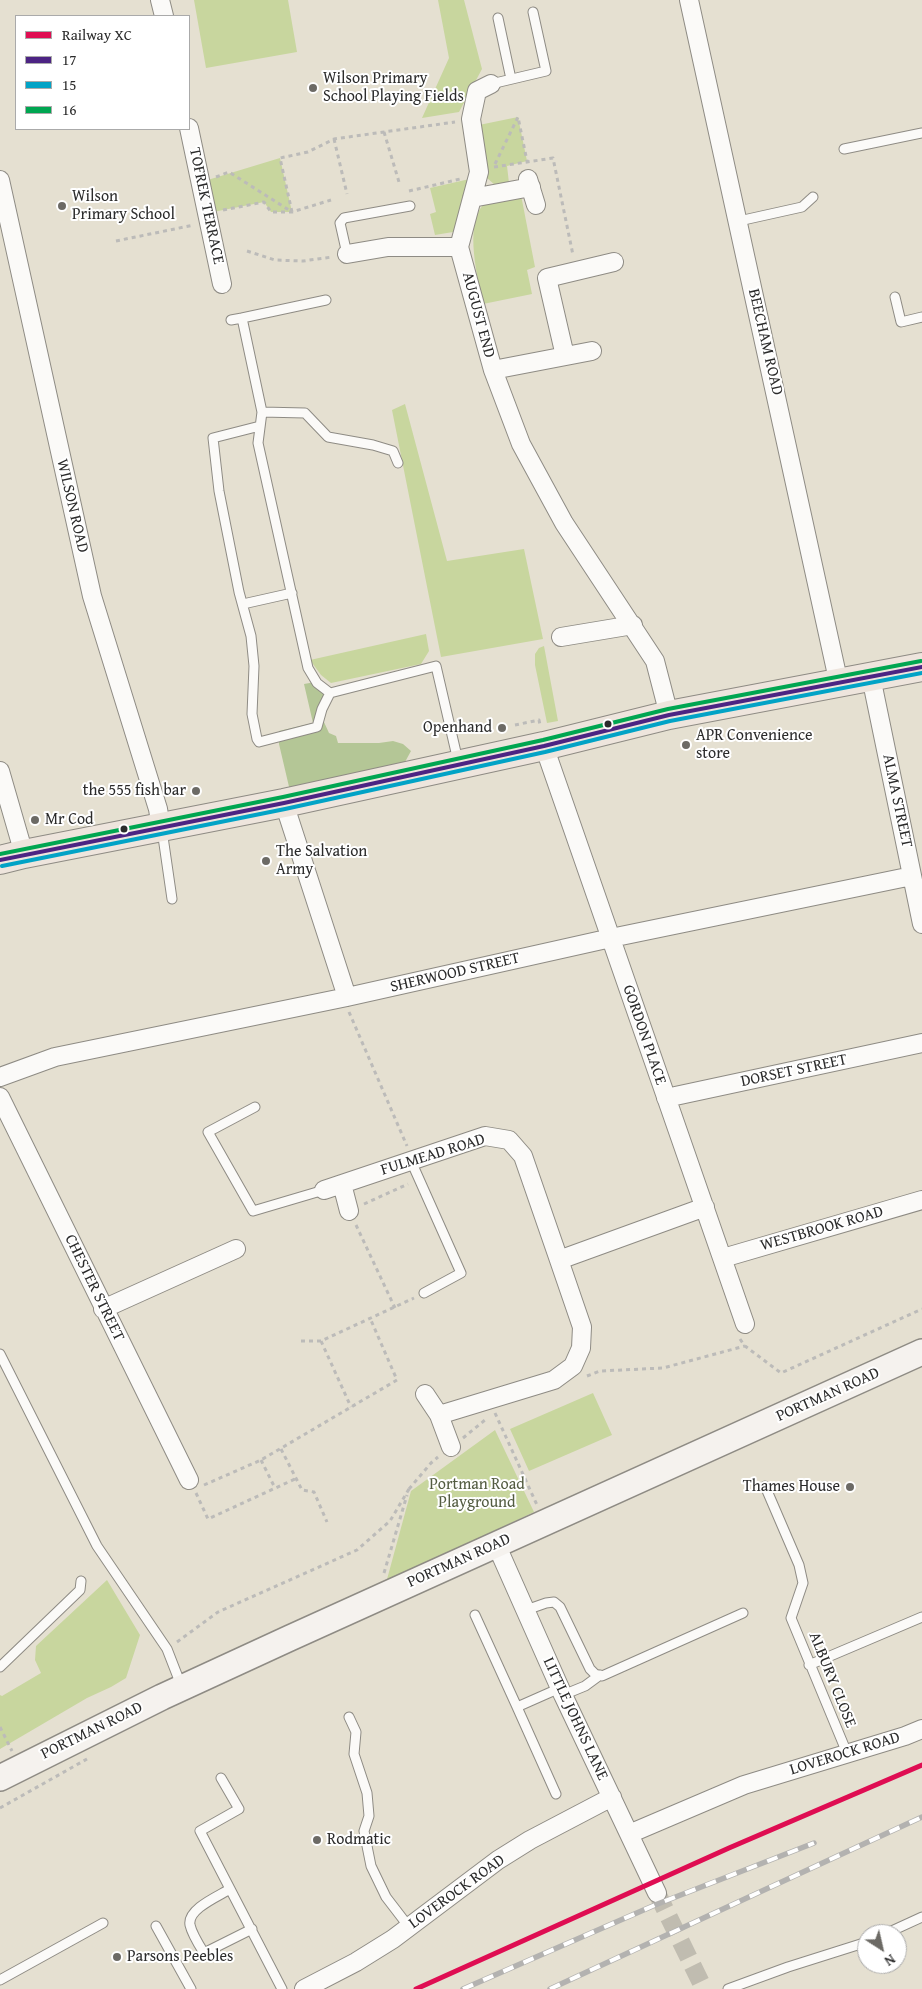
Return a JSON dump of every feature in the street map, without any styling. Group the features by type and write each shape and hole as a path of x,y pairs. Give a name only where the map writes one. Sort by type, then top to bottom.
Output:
{"main road":[{"path":"12,857 284,804 544,746 669,715 922,667"}],"street":[{"path":"160,0 164,15"},
{"name":"BEECHAM ROAD","path":"690,0 838,684"},
{"path":"347,254 388,248 459,247 472,198 486,171 472,120 477,91 491,84"},
{"name":"TOFREK TERRACE","path":"189,130 222,284"},
{"name":"WILSON ROAD","path":"0,180 92,596 158,809 161,827"},
{"path":"472,198 529,183 536,205"},
{"name":"AUGUST END","path":"459,247 493,370 592,351"},
{"path":"565,356 548,278 614,262"},
{"path":"493,370 521,444 564,523 655,660 669,715"},
{"path":"561,637 633,625"},
{"name":"ALMA STREET","path":"871,677 922,924"},
{"name":"GORDON PLACE","path":"544,746 745,1324"},
{"path":"0,771 12,857"},
{"path":"284,804 346,998"},
{"name":"SHERWOOD STREET","path":"0,1077 55,1057 346,998 611,938 912,876"},
{"name":"DORSET STREET","path":"666,1098 922,1043"},
{"name":"CHESTER STREET","path":"0,1097 191,1485"},
{"name":"FULMEAD ROAD","path":"324,1190 485,1136 508,1140 523,1156 582,1327 581,1348 573,1366 564,1375"},
{"path":"342,1184 349,1211"},
{"name":"WESTBROOK ROAD","path":"722,1258 922,1200"},
{"path":"559,1260 705,1207"},
{"path":"103,1309 236,1249"},
{"name":"PORTMAN ROAD","path":"0,1778 182,1688 545,1521 922,1352"},
{"path":"439,1415 492,1406 564,1375"},
{"path":"425,1394 439,1415 450,1447"},
{"name":"LITTLE JOHNS LANE","path":"496,1544 562,1692 658,1893"},
{"name":"LOVEROCK ROAD","path":"629,1834 744,1785 905,1736 922,1729"},
{"name":"LOVEROCK ROAD","path":"304,1989 393,1940 498,1860 530,1840 612,1797"}],"lane":[{"path":"491,84 546,71 533,12"},
{"path":"498,18 511,79"},
{"path":"844,149 922,133"},
{"path":"738,221 802,208 813,197"},
{"path":"347,254 340,223 344,218 410,206"},
{"path":"895,297 901,322 922,317"},
{"path":"231,320 326,300"},
{"path":"242,318 262,412 258,443 308,668 317,683 330,693"},
{"path":"262,412 305,413 328,437 373,445 393,452 398,463"},
{"path":"260,426 213,438 219,491 242,604 251,636 254,666 252,714 257,739 259,742 317,727 322,709 330,693 436,666 459,764"},
{"path":"242,604 292,592"},
{"path":"161,827 172,899"},
{"path":"255,1108 208,1132 253,1211 324,1190"},
{"path":"411,1161 461,1273 424,1293"},
{"path":"0,1354 97,1546 167,1649 182,1688"},
{"name":"ALBURY CLOSE","path":"765,1486 799,1565 803,1583 791,1618 847,1754"},
{"path":"0,1667 80,1590 81,1581"},
{"path":"526,1610 554,1602 560,1607 590,1669 595,1674 600,1675"},
{"path":"517,1707 585,1686 600,1675 611,1673 743,1613"},
{"path":"476,1615 556,1794"},
{"path":"809,1665 922,1617"},
{"path":"349,1717 356,1732 354,1754 367,1793 369,1816 364,1831 371,1866 386,1897 409,1927"},
{"path":"221,1778 239,1809 200,1831 282,1989"},
{"path":"230,1889 197,1908 189,1920 190,1926 204,1953 252,1929"},
{"path":"907,1924 922,1917"},
{"path":"0,1980 103,1923"},
{"path":"156,1926 191,1989"},
{"path":"728,1989 788,1967 857,1945"}],"path":[{"path":"409,191 486,171 518,117 527,161"},
{"path":"292,212 280,158 308,152 334,139 472,120"},
{"path":"384,132 399,182"},
{"path":"334,139 347,194"},
{"path":"201,182 229,172 292,212"},
{"path":"116,241 264,202 271,212 292,212 331,200"},
{"path":"247,251 275,260 303,261 347,254"},
{"path":"346,998 348,1008 409,1150 411,1161"},
{"path":"395,1308 349,1211 418,1180"},
{"path":"301,1341 321,1341 424,1293"},
{"path":"745,1324 740,1340 744,1346 781,1373 922,1309"},
{"path":"295,1479 208,1519 191,1485 262,1460 397,1380 370,1318"},
{"path":"321,1341 350,1408"},
{"path":"564,1375 578,1380 600,1371 663,1368 744,1346"},
{"path":"167,1649 218,1612 357,1550 390,1521 409,1489 431,1463 492,1406 545,1521"},
{"path":"281,1448 302,1490 314,1492 327,1522"},
{"path":"262,1460 275,1488"},
{"path":"377,1598 409,1489"},
{"path":"0,1727 13,1753"}],"green space":[{"path":"194,0 288,0 297,52 206,68"},
{"path":"438,0 464,0 482,69 459,112 422,118 449,58"},
{"path":"518,117 527,161 507,166 509,183 495,185 487,178 488,168 479,125"},
{"path":"280,158 292,212 271,212 264,202 208,213 201,182"},
{"path":"474,178 460,223 453,232 435,235 430,214 436,212 430,188"},
{"path":"521,195 535,267 527,270 532,294 483,304 473,239 477,214 486,202 501,197"},
{"path":"405,404 447,561 524,549 543,639 441,657 392,410"},
{"path":"426,634 429,651 421,664 331,683 321,675 310,660"},
{"path":"544,646 558,721 547,723 535,665 535,654 539,648"},
{"path":"321,681 332,697 318,709 329,733 336,736 338,743 393,741 403,744 411,751 405,762 290,791 279,744 279,731 313,723 304,684"},
{"path":"593,1393 612,1435 529,1471 510,1429"},
{"name":"Portman Road Playground","path":"495,1430 534,1512 386,1583 411,1491"},
{"path":"107,1580 140,1635 126,1678 87,1698 0,1749 0,1695 2,1696 41,1673 35,1660 36,1646"}],"tunnel":[{"path":"657,1893 704,1989"}],"railway":[{"path":"550,1989 922,1817"},
{"path":"463,1989 655,1905 814,1843"}],"rail line":[{"name":"XC","path":"416,1989 729,1848 922,1765"}],"transit line":[{"name":"16","path":"0,854 283,797 543,740 668,709 921,661"},
{"name":"17","path":"0,860 284,803 544,746 669,715 922,667"},
{"name":"15","path":"2,866 285,809 545,752 670,721 922,673"}],"place":[{"name":"Wilson Primary School Playing Fields","path":"313,88"},
{"name":"Wilson Primary School","path":"62,206"},
{"name":"Openhand","path":"502,728"},
{"name":"APR Convenience store","path":"686,745"},
{"name":"the 555 fish bar","path":"196,791"},
{"name":"Mr Cod","path":"35,820"},
{"name":"The Salvation Army","path":"266,861"},
{"name":"Thames House","path":"850,1487"},
{"name":"Rodmatic","path":"317,1840"},
{"name":"Parsons Peebles","path":"117,1957"}]}
